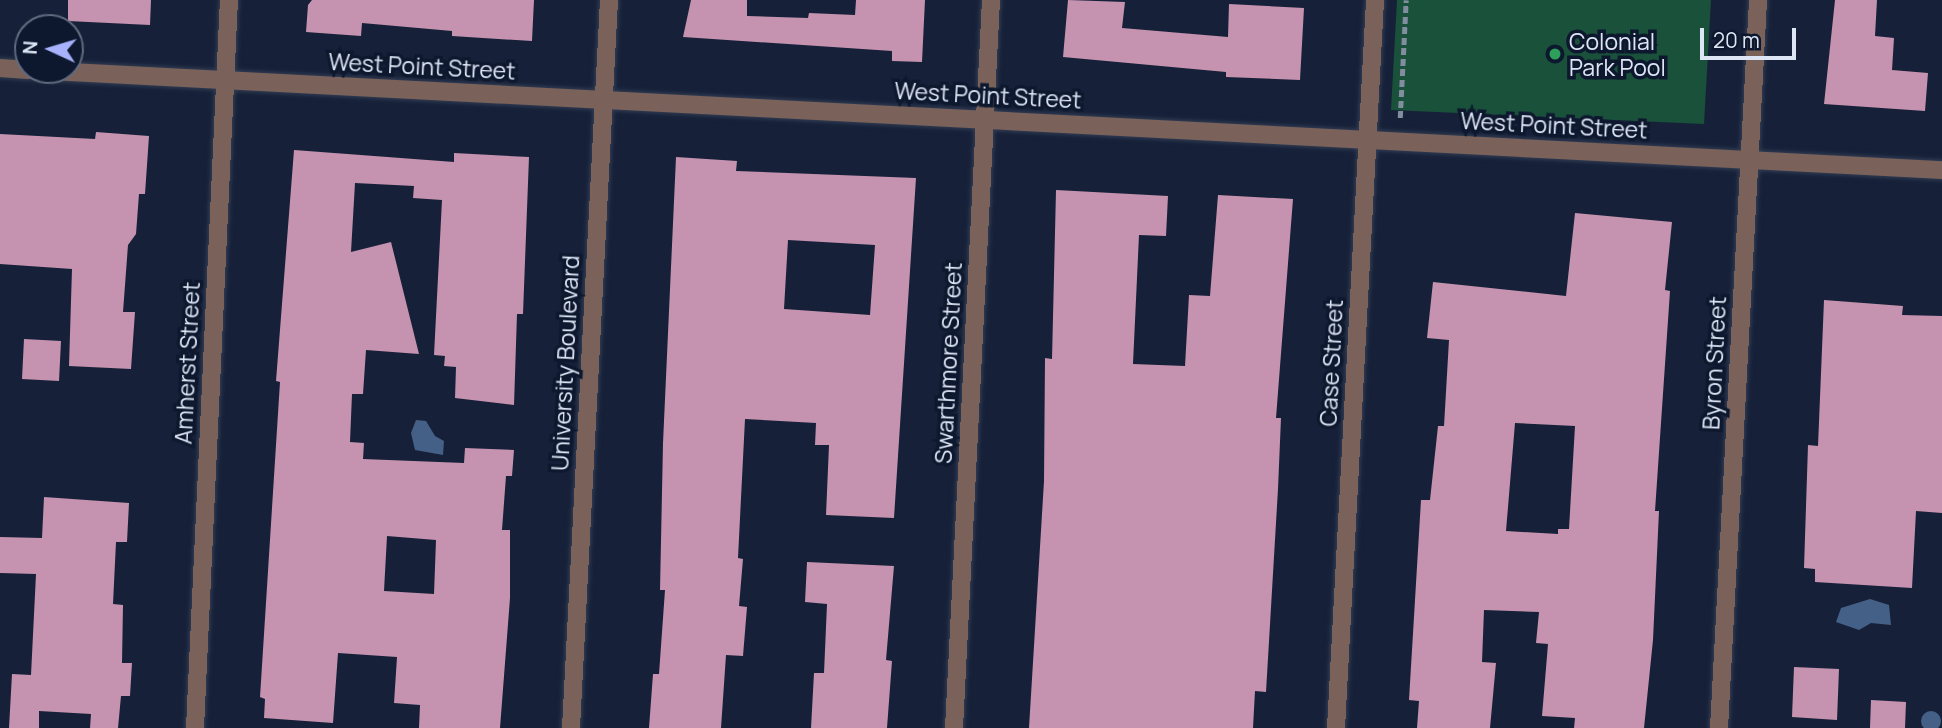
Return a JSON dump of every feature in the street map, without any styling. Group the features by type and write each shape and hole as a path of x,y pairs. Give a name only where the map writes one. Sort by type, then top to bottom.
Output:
{"street":[{"name":"Amherst Street","path":"195,728 229,0"},
{"name":"University Boulevard","path":"571,728 609,0"},
{"name":"Swarthmore Street","path":"954,728 991,0"},
{"name":"Case Street","path":"1336,728 1375,0"},
{"name":"Byron Street","path":"1719,728 1758,0"},
{"name":"West Point Street","path":"84,73 1942,170"}],"path":[{"path":"1398,141 1406,0"}],"green space":[{"name":"Colonial Park Pool","path":"1397,0 1711,0 1704,124 1391,110"}],"water":[{"path":"416,420 426,421 435,436 444,441 443,455 415,450 411,433"},
{"path":"1870,599 1889,605 1891,625 1871,623 1859,630 1836,622 1841,608"},
{"path":"1931,711 1938,714 1941,721 1938,728 1931,731 1924,728 1921,721 1924,714"}],"building":[{"path":"68,0 151,0 150,25 84,22 84,14 68,14"},
{"path":"312,0 534,0 532,41 452,36 452,31 362,23 361,36 306,32 308,5"},
{"path":"691,0 747,0 747,16 808,18 809,13 855,15 856,0 925,0 922,62 892,61 892,51 683,37"},
{"path":"1068,0 1125,2 1122,28 1228,37 1229,4 1304,8 1300,80 1226,77 1226,72 1063,57"},
{"path":"1835,0 1877,0 1875,36 1894,38 1892,70 1928,73 1925,111 1824,104"},
{"path":"96,132 149,136 145,194 139,194 136,234 128,245 123,312 135,312 131,369 69,366 72,269 0,264 0,134 95,139"},
{"path":"294,150 454,162 454,153 529,157 523,314 517,314 514,405 455,398 456,367 444,366 445,356 434,355 442,200 413,198 414,186 355,183 351,252 391,242 419,354 366,350 363,394 352,394 350,442 364,443 363,459 464,463 465,448 514,450 512,476 506,476 502,530 510,530 510,598 500,728 419,728 420,705 394,703 397,657 338,653 333,723 264,718 265,699 260,697 280,382 276,381","holes":["387,536 436,540 434,594 384,591"]},
{"path":"676,157 737,161 736,171 916,178 894,518 826,515 829,445 815,445 816,423 745,419 738,558 743,559 739,606 747,607 743,656 726,655 721,728 649,728 653,674 659,674 665,590 660,590 663,443","holes":["788,240 875,245 870,315 784,309"]},
{"path":"1056,190 1168,196 1166,236 1139,235 1133,364 1185,366 1189,295 1210,296 1218,195 1293,199 1276,418 1281,418 1266,692 1255,691 1253,728 1029,728 1044,481 1045,358 1052,359"},
{"path":"1575,213 1672,222 1665,290 1670,291 1655,511 1659,511 1653,640 1644,728 1574,728 1575,718 1542,716 1548,644 1536,643 1539,612 1484,610 1482,662 1496,663 1490,728 1417,728 1419,701 1409,700 1421,500 1430,500 1438,426 1444,426 1449,340 1427,338 1433,282 1566,296","holes":["1515,423 1575,426 1569,529 1558,529 1558,534 1506,531"]},
{"path":"1824,300 1903,306 1902,315 1942,316 1942,513 1916,511 1912,588 1815,582 1815,569 1804,568 1808,445 1818,446"},
{"path":"24,339 61,341 59,381 22,379"},
{"path":"44,497 129,503 127,542 116,542 113,604 123,605 122,663 132,663 130,696 121,696 118,728 90,728 91,714 39,711 39,728 9,728 12,674 31,675 36,574 0,573 0,537 42,538"},
{"path":"807,562 894,566 886,660 892,661 887,728 811,728 814,673 824,673 827,604 805,602"},
{"path":"1794,667 1839,669 1837,720 1792,717"},
{"path":"1871,700 1906,702 1905,728 1870,728"}],"place":[{"name":"Colonial Park Pool","path":"1555,54"}]}
